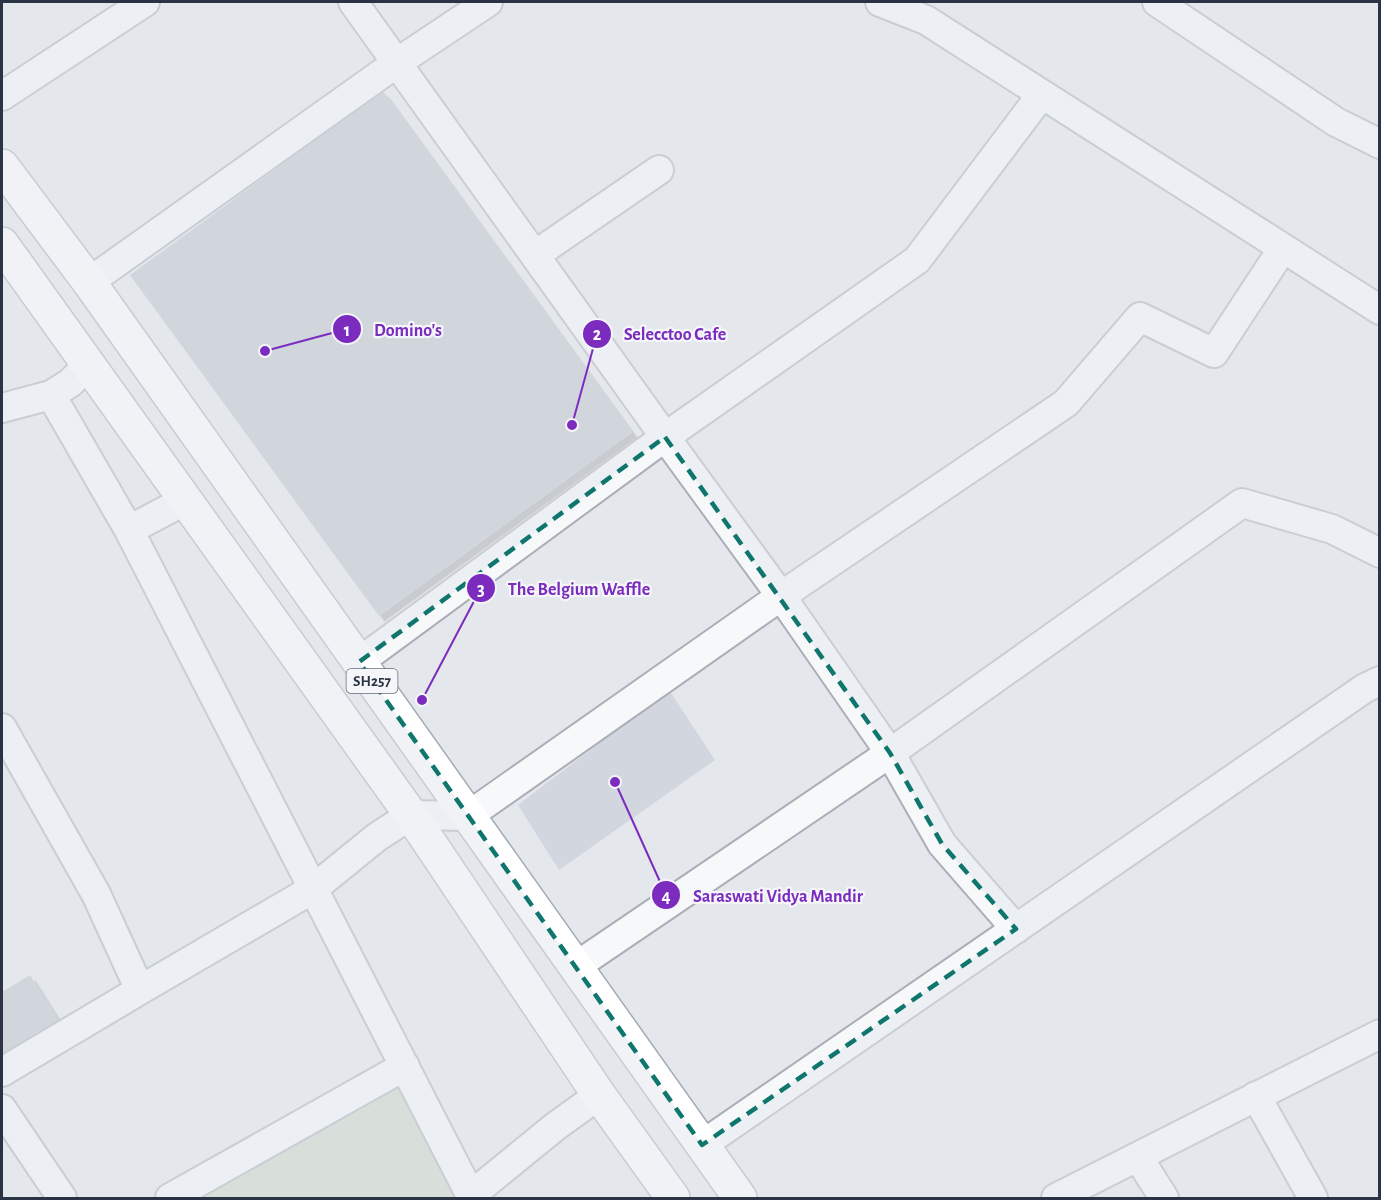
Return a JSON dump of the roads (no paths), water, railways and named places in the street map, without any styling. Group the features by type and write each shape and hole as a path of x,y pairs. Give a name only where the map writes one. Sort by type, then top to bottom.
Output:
{"main road":[{"name":"SH257","path":"2,166 89,282 740,1198"},
{"name":"SH257","path":"2,244 411,815 599,1095 673,1198"}],"street":[{"path":"2,96 145,2"},
{"path":"353,2 782,596 890,753 942,844 1017,929"},
{"path":"89,282 398,62 488,2"},
{"path":"880,2 926,20 1380,310"},
{"path":"1157,2 1336,122 1380,144"},
{"path":"359,662 665,437 917,260 1042,94"},
{"path":"535,255 659,170"},
{"path":"2,1072 313,889 377,837 411,815 468,816 782,596 1066,403 1140,317 1214,353 1283,248"},
{"path":"2,408 51,395 70,382 88,365"},
{"path":"51,395 129,530 471,1197 556,1126 599,1095"},
{"path":"129,530 184,501"},
{"path":"575,967 890,753 1242,503 1332,529 1380,553"},
{"path":"702,1144 1365,688 1380,681"},
{"path":"2,728 96,894 141,990"},
{"path":"1056,1198 1380,1034"},
{"path":"170,1198 405,1066"},
{"path":"1256,1096 1313,1198"},
{"path":"2,1109 62,1198"},
{"path":"1138,1156 1164,1198"}],"place":[{"name":"Domino's","path":"265,351"},
{"name":"Selecctoo Cafe","path":"572,425"},
{"name":"The Belgium Waffle","path":"422,700"},
{"name":"Saraswati Vidya Mandir","path":"615,782"}]}
